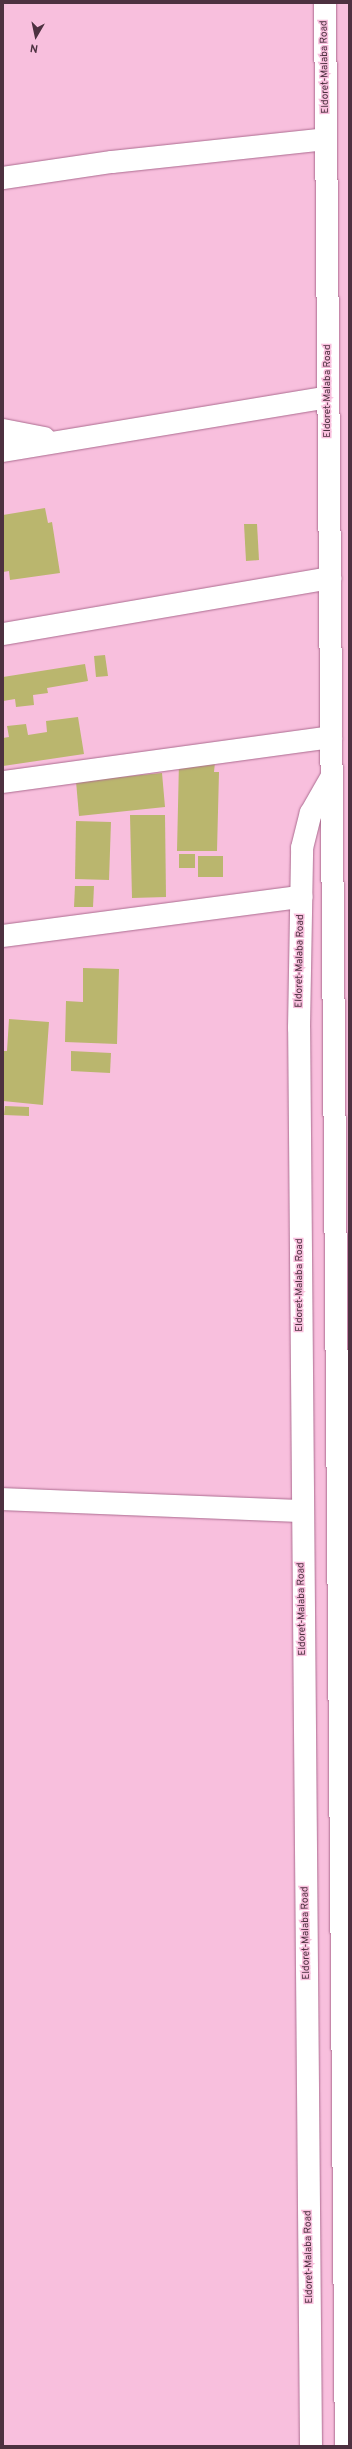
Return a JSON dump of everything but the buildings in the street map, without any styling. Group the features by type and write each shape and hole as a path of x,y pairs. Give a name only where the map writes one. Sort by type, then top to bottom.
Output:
{"main road":[{"name":"Eldoret-Malaba Road","path":"324,3 346,2446"},
{"path":"3,178 112,162 326,139"},
{"path":"3,451 65,442 328,397"},
{"path":"3,430 65,442"},
{"path":"3,634 330,578"},
{"path":"3,782 331,737"},
{"name":"Eldoret-Malaba Road","path":"311,2446 301,1511 299,1028 302,848 311,813 331,778"},
{"path":"3,936 301,897"},
{"path":"3,1499 301,1511"}]}
